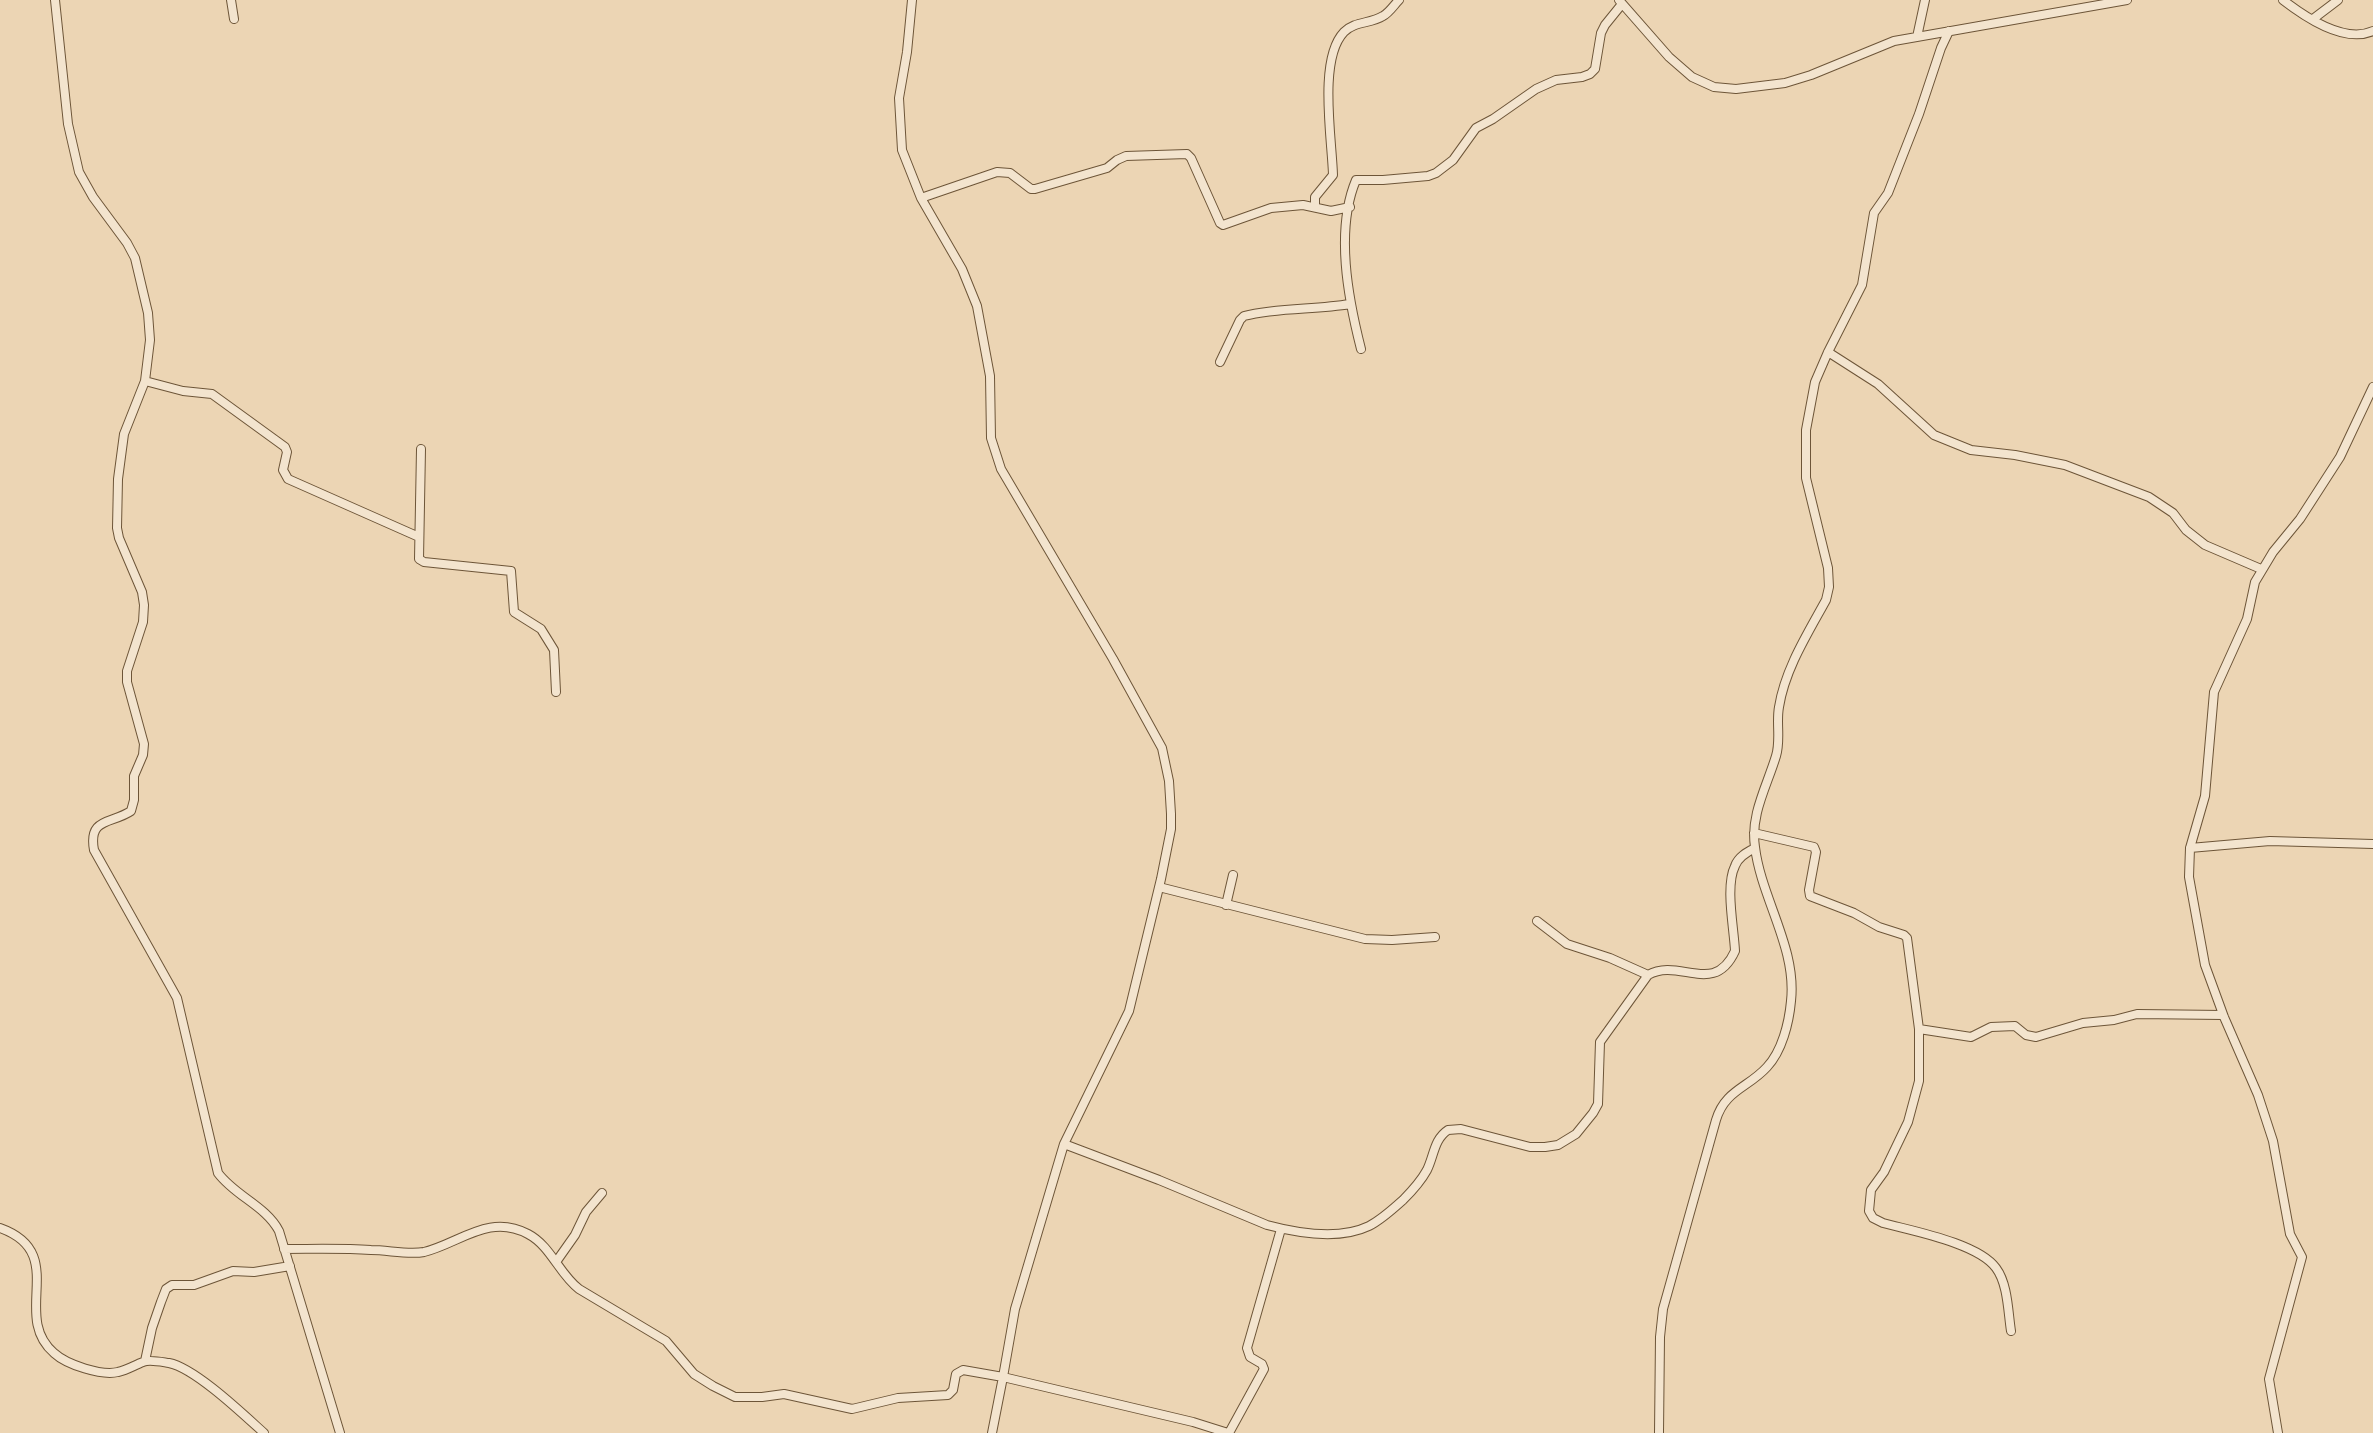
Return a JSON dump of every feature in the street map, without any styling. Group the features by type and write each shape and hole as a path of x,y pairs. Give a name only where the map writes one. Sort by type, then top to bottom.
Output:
{"street":[{"path":"55,0 68,124 79,172 93,197 127,243 141,276 148,313 150,340 145,381 124,434 121,449 117,528 123,549 142,592 144,605 143,622 127,671 128,682 143,736 144,750 134,776 134,800 131,811 100,824 93,835 93,842 98,857 176,998 218,1173 229,1187 275,1222 340,1433"},
{"path":"231,0 234,19"},
{"path":"912,0 907,52 900,90 899,113 902,150 921,198 962,269 977,306 988,356 990,438 996,456 1162,748 1171,814 1159,887 1129,1011 1064,1144 1015,1309 992,1433"},
{"path":"1315,207 1315,197 1333,175 1329,95 1334,49 1344,32 1360,22 1382,17 1399,0"},
{"path":"1917,37 1925,0"},
{"path":"1361,349 1350,304 1345,267 1350,207 1356,180 1383,180 1428,176 1436,173 1453,160 1476,128 1536,89 1556,80 1582,77 1590,74 1595,69 1601,33 1620,2 1669,58 1692,77 1701,83 1729,88 1785,83 1812,75 1894,41 2000,24 2127,0"},
{"path":"2283,0 2300,14 2343,33 2360,35 2373,31"},
{"path":"2314,19 2338,0"},
{"path":"1659,1433 1660,1337 1663,1309 1716,1120 1726,1100 1766,1068 1772,1060 1785,1034 1792,998 1790,970 1755,848 1754,833 1763,790 1779,744 1779,708 1788,678 1826,600 1829,587 1828,568 1806,478 1806,430 1815,382 1862,285 1874,213 1888,193 1949,31"},
{"path":"921,198 997,172 1010,173 1031,189 1035,189 1107,168 1126,156 1187,154 1192,158 1222,224 1226,225 1272,208 1303,205 1330,211 1350,207"},
{"path":"1220,362 1240,320 1244,316 1281,310 1322,309 1350,304"},
{"path":"1828,352 1878,384 1934,435 1970,450 2015,455 2065,465 2149,496 2174,513 2186,530 2205,545 2261,569"},
{"path":"145,381 183,391 212,394 285,447 283,470 288,478 419,537"},
{"path":"2278,1433 2269,1378 2302,1257 2290,1234 2273,1141 2258,1095 2211,985 2200,941 2189,877 2190,848 2206,796 2214,692 2222,670 2247,620 2255,582 2261,569 2284,536 2300,519 2340,457 2373,387"},
{"path":"421,449 419,559 424,562 511,571 514,612 541,629 554,650 556,692"},
{"path":"1754,833 1814,847 1816,852 1809,890 1810,896 1850,911 1879,926 1906,936 1919,1029 1920,1070 1913,1108 1884,1172 1871,1190 1869,1212 1873,1218 1882,1223 1948,1241 1974,1251 1992,1263 1997,1268 2005,1290 2011,1332"},
{"path":"2190,848 2270,841 2373,844"},
{"path":"1064,1144 1281,1229 1324,1234 1350,1232 1370,1226 1394,1208 1416,1186 1427,1170 1438,1141 1448,1130 1461,1129 1530,1147 1545,1147 1558,1145 1583,1126 1597,1108 1600,1042 1648,975 1656,970 1666,969 1704,975 1716,973 1731,959 1735,951 1731,883 1734,866 1739,858 1755,848"},
{"path":"1226,905 1233,875"},
{"path":"1159,887 1372,940 1435,936"},
{"path":"1537,921 1567,944 1610,958 1648,975"},
{"path":"1919,1029 1971,1037 1991,1027 2015,1026 2026,1035 2036,1037 2083,1022 2114,1020 2137,1014 2223,1015"},
{"path":"556,1262 575,1235 586,1212 602,1193"},
{"path":"284,1249 340,1248 411,1253 424,1252 467,1233 500,1226 512,1228 529,1234 543,1245 568,1279 579,1289 666,1341 694,1374 713,1386 735,1396 762,1398 784,1394 852,1409 898,1398 948,1395 953,1390 956,1374 963,1370 1193,1422 1229,1433 1264,1369 1262,1364 1250,1357 1247,1348 1281,1229"},
{"path":"0,1228 13,1233 31,1248 37,1268 35,1295 38,1326 46,1345 54,1354 62,1359 101,1373 121,1372 145,1361 169,1363 185,1370 231,1402 264,1433"},
{"path":"145,1361 152,1328 161,1302 166,1289 172,1285 194,1286 233,1271 254,1272 290,1266"}]}
